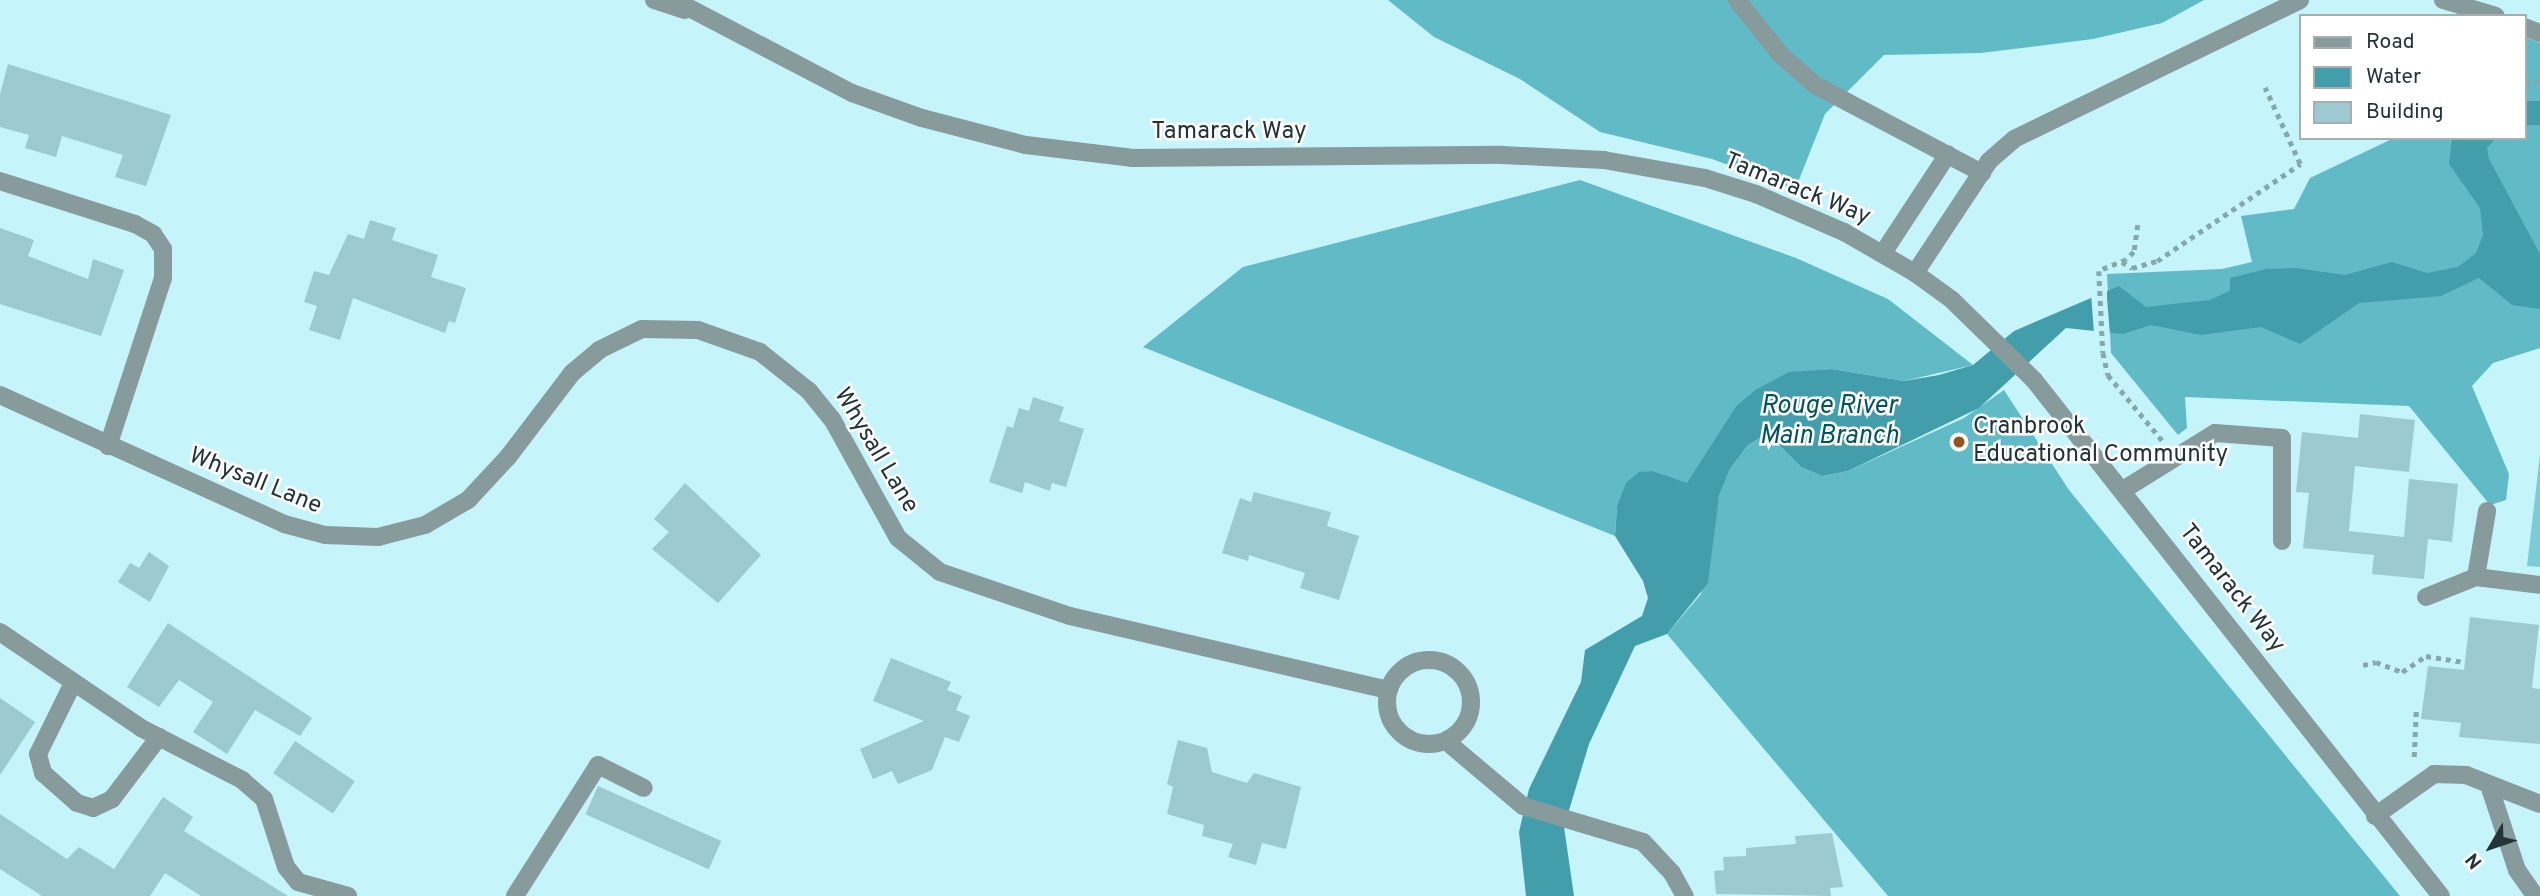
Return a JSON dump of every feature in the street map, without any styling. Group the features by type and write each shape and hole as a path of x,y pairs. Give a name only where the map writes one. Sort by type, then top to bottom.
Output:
{"street":[{"name":"Tamarack Way","path":"654,0 697,14"},
{"name":"Tamarack Way","path":"674,0 852,93 933,121 1026,145 1133,158 1502,155 1604,160 1672,171 1756,194 1883,253 1915,273 1975,319 2053,401 2375,816 2441,896"},
{"path":"1737,0 1780,54 1815,85 1982,173"},
{"path":"1915,273 1997,153 2023,133 2105,98 2300,0"},
{"path":"2443,0 2489,14"},
{"path":"1883,253 1948,155"},
{"path":"0,181 135,224 153,234 163,249 163,278 108,446"},
{"name":"Whysall Lane","path":"0,396 108,446 308,531 360,539 393,535 425,525 468,500 509,457 556,392 599,351 642,329 698,330 760,352 809,391 832,419 898,538 940,572 1070,616 1388,690"},
{"path":"2123,490 2216,433 2282,438 2282,541"},
{"path":"2476,577 2487,511"},
{"path":"2426,597 2476,577 2540,585"},
{"path":"0,632 73,683 159,737 242,780 264,799 286,867 298,882 348,896"},
{"path":"1428,659 1453,667 1469,688 1471,701 1464,727 1446,741 1429,745 1404,737 1388,716 1388,690 1394,677 1415,662 1428,659"},
{"path":"73,683 38,754 43,773 77,803 93,808 111,799 159,737"},
{"path":"1446,741 1523,806 1633,837 1662,861 1685,896"},
{"path":"516,896 598,765 644,788"},
{"path":"2375,816 2434,774 2466,775 2540,804"},
{"path":"2489,785 2517,870 2535,896"}],"path":[{"path":"2122,262 2132,268 2157,261 2300,164 2265,88"},
{"path":"2138,225 2134,252 2122,262 2105,266 2098,275 2103,353 2108,375 2166,444"},
{"path":"2363,665 2376,662 2402,672 2426,656 2465,662"},
{"path":"2414,757 2416,711"}],"shaded area":[{"path":"1388,0 2204,0 2162,23 2093,39 1981,53 1884,55 1825,114 1795,190 1712,159 1600,132 1520,79 1434,37"},
{"path":"2526,38 2540,43 2540,348 2493,363 2472,386 2509,474 2506,500 2490,505 2409,406 2185,397 2187,428 2178,435 2111,353 2107,274 2222,269 2252,262 2241,216 2294,209 2310,178 2390,140 2526,140"},
{"path":"1580,180 1796,258 1888,299 1973,365 1904,381 1832,369 1789,373 1756,389 1736,406 1687,484 1653,471 1617,506 1615,536 1143,347 1243,267"},
{"path":"2004,390 2069,490 2400,896 1888,896 1667,634 1701,594 1719,496 1730,469 1748,445 1762,437 1775,441 1801,467 1822,476 1848,471 1964,418"},
{"path":"2540,455 2540,567 2527,566"}],"water":[{"path":"2526,101 2540,101 2540,125 2526,125"},
{"name":"Rouge River Main Branch","path":"2452,140 2494,140 2487,148 2489,159 2540,254 2540,309 2512,305 2479,278 2441,296 2359,303 2300,344 2261,327 2201,335 2151,325 2123,334 2066,328 1979,408 1848,471 1822,476 1801,467 1775,441 1762,437 1748,445 1730,469 1719,496 1708,583 1667,634 1635,646 1589,744 1564,827 1574,896 1526,896 1519,832 1529,789 1581,682 1585,650 1642,616 1648,598 1643,581 1615,536 1617,506 1626,483 1639,472 1653,471 1687,483 1736,406 1756,389 1789,372 1832,369 1904,381 1939,375 1973,365 2014,331 2119,286 2146,307 2210,300 2230,291 2230,278 2266,269 2296,268 2345,275 2392,262 2427,273 2458,267 2476,253 2483,235 2480,208 2449,164"}],"pier":[{"path":"2107,287 2110,335 2094,333 2091,293"}],"building":[{"path":"8,64 171,115 146,186 115,177 123,155 62,136 56,157 25,148 29,135 0,127 0,94"},
{"path":"370,220 396,228 392,240 438,255 431,277 466,288 455,323 449,321 445,333 353,298 340,340 309,330 317,306 304,302 314,271 329,275 348,234 364,239"},
{"path":"0,228 34,240 28,256 88,279 93,259 124,270 101,336 0,304"},
{"path":"1033,397 1064,407 1059,421 1084,429 1066,487 1052,483 1050,491 1025,482 1022,493 989,482 1007,426 1013,428 1019,408 1029,411"},
{"path":"2360,414 2415,420 2409,472 2355,466 2349,531 2404,537 2409,479 2458,484 2452,542 2428,539 2424,579 2372,574 2374,555 2303,548 2309,493 2296,492 2302,432 2358,438"},
{"path":"685,483 761,555 718,603 652,549 669,532 654,519"},
{"path":"1254,492 1331,512 1327,526 1359,536 1339,600 1300,588 1305,573 1249,555 1248,561 1222,553 1240,498 1251,502"},
{"path":"149,552 169,566 150,602 118,582 130,563 139,568"},
{"path":"2470,617 2539,625 2532,688 2540,689 2540,744 2459,737 2461,723 2421,719 2428,666 2464,670"},
{"path":"168,623 312,718 300,736 255,710 227,754 193,732 213,702 179,680 159,707 127,687"},
{"path":"891,658 951,682 947,690 962,696 956,710 970,716 959,742 945,737 932,770 898,784 892,771 873,779 860,749 924,721 873,701"},
{"path":"0,698 35,722 0,775"},
{"path":"1178,740 1207,748 1212,772 1247,783 1254,773 1301,787 1286,849 1262,843 1256,865 1228,857 1233,844 1202,836 1204,825 1167,814 1173,787 1167,784"},
{"path":"295,741 355,781 333,814 273,773"},
{"path":"598,786 721,841 709,869 585,814"},
{"path":"163,797 193,817 184,831 288,896 201,896 165,873 150,896 42,896 0,869 0,814 67,859 79,847 114,869"},
{"path":"1832,833 1843,887 1830,888 1831,896 1716,894 1714,871 1724,870 1723,857 1746,856 1746,848 1796,844 1795,836"}],"place":[{"name":"Cranbrook Educational Community","path":"1959,442"}]}
